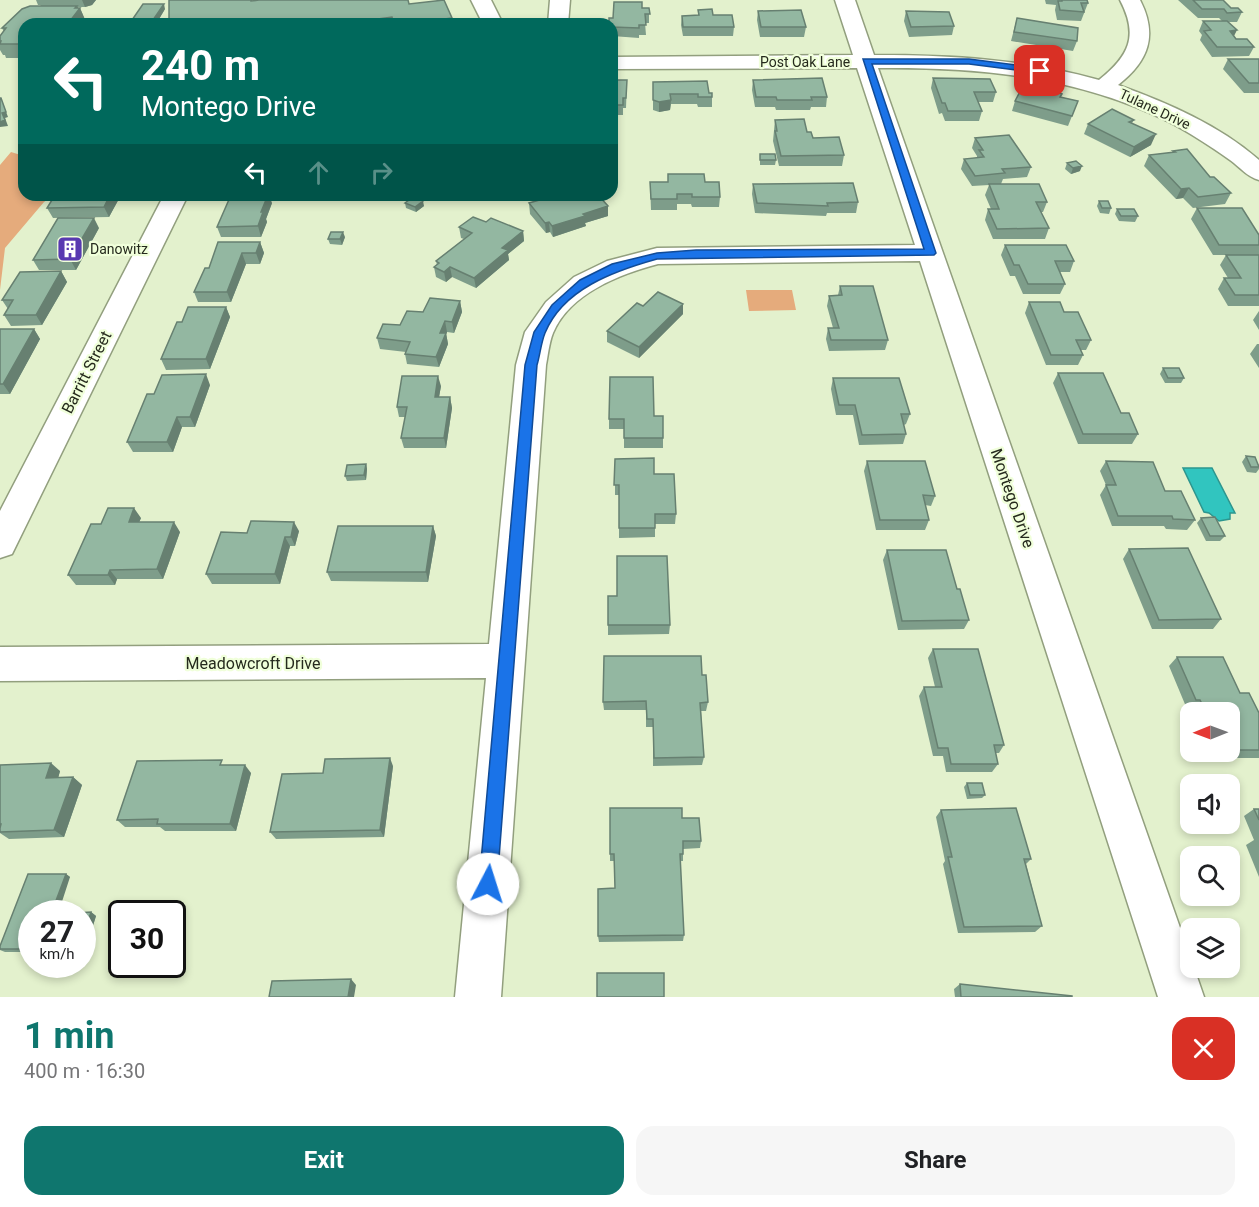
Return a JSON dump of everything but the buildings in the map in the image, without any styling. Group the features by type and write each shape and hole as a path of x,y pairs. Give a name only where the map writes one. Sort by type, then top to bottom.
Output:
{"street":[{"path":"481,0 490,18"},
{"path":"558,18 560,0"},
{"name":"Montego Drive","path":"845,0 1181,997"},
{"name":"Tulane Drive","path":"1130,0 1138,12 1142,30 1138,50 1126,68 1104,86 1176,117 1203,132 1231,150 1259,173"},
{"name":"Post Oak Lane","path":"618,63 957,62 1040,71 1104,86"},
{"name":"Barritt Street","path":"0,544 172,201"},
{"path":"478,997 531,365 539,332 556,308 584,283 616,267 657,256 931,253"},
{"name":"Meadowcroft Drive","path":"0,664 505,661"}],"shaded area":[{"path":"11,152 18,154 18,201 45,201 5,248 0,290 0,165"},
{"path":"746,290 792,290 796,310 749,311"}],"water":[{"path":"1183,468 1212,468 1235,513 1230,513 1230,519 1219,521 1204,512"}],"place":[{"name":"Danowitz","path":"70,249"}],"route":[{"path":"488,884 531,365 539,332 556,308 584,283 616,267 657,256 931,253 866,61 969,62 1040,71"}]}
